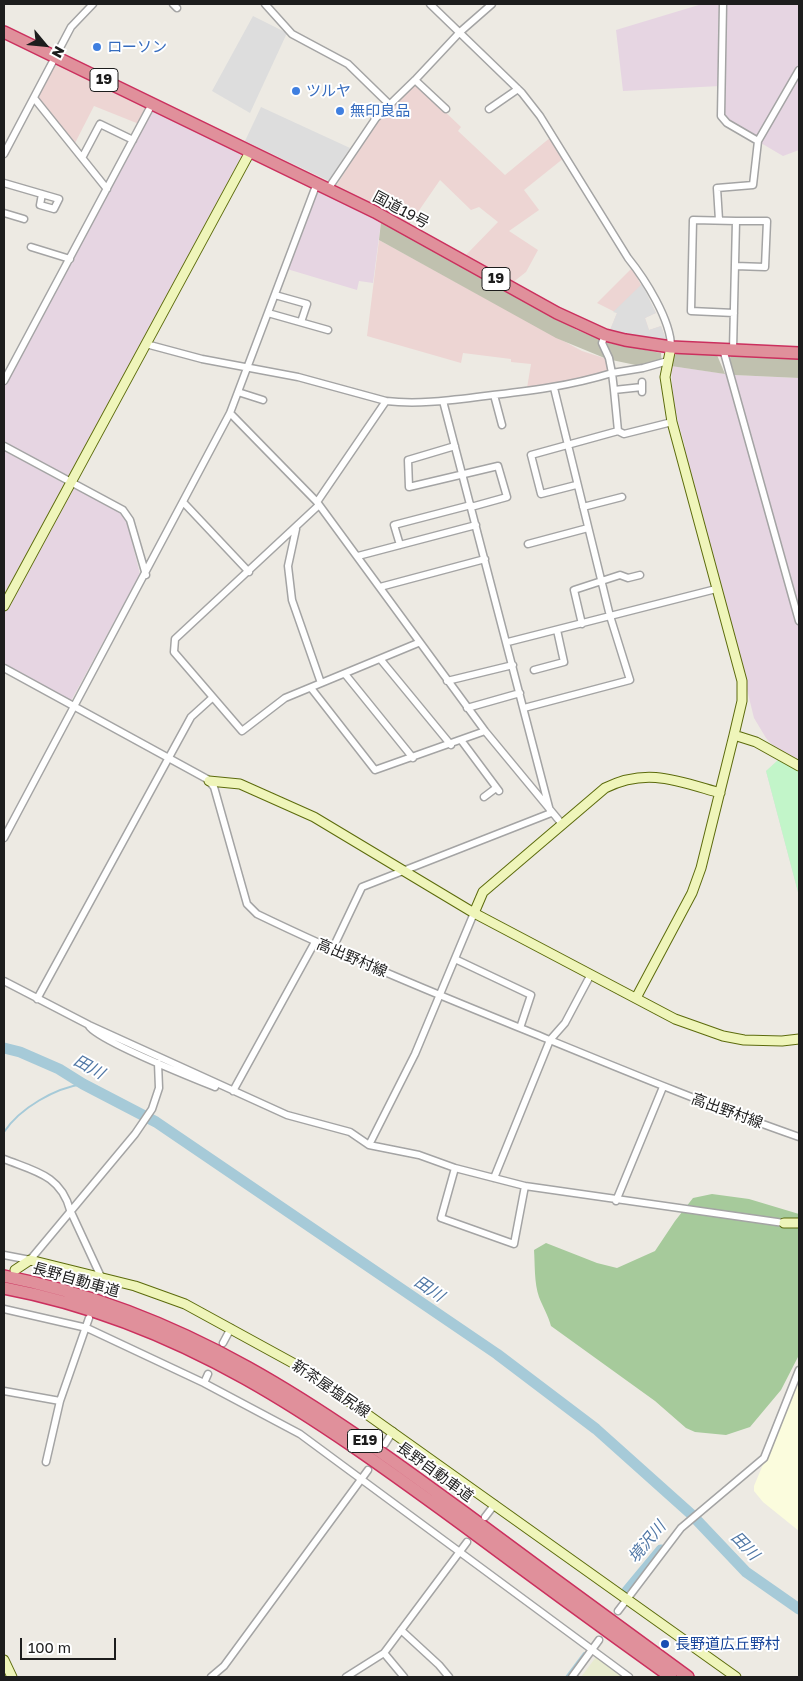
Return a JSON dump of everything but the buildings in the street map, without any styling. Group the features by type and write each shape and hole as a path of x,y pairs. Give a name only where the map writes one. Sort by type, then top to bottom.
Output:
{"highway":[{"name":"国道19号","path":"4,32 56,55 152,104 317,183 557,313 605,334 625,340 671,347 799,352"},
{"name":"長野自動車道","path":"4,1276 64,1291 137,1314 224,1353 270,1379 386,1455 688,1677"},
{"name":"長野自動車道","path":"4,1288 61,1301 141,1328 218,1362 264,1388 318,1421 380,1464 671,1677"}],"street":[{"path":"265,4 292,34 348,64 390,104"},
{"path":"430,4 518,89 555,136 628,258 642,276 657,305 671,340 666,377 672,422 742,681 742,701 701,868 692,893 636,998"},
{"path":"328,189 376,118 460,32 492,4"},
{"path":"723,4 721,116 727,123 758,141"},
{"path":"4,154 71,27 91,5"},
{"path":"719,220 717,188 754,185 758,141 799,70"},
{"path":"415,80 446,109"},
{"path":"488,109 518,89"},
{"path":"34,98 107,189"},
{"path":"4,381 152,104"},
{"path":"82,158 100,124 133,140"},
{"path":"4,606 250,152"},
{"path":"4,183 42,194"},
{"path":"4,838 73,707 146,575 230,414 317,183"},
{"path":"4,213 24,219"},
{"path":"734,313 691,311 693,220 767,221 765,267 735,266"},
{"path":"736,221 734,313 728,350 796,599 799,621"},
{"path":"31,247 70,259"},
{"path":"274,294 307,304 301,322"},
{"path":"268,313 328,330"},
{"path":"605,334 602,343 609,358 612,372 618,431"},
{"path":"146,344 193,357 248,366 386,401 405,403 444,401 554,388 612,372 643,368 668,361"},
{"path":"614,390 642,387"},
{"path":"524,708 630,680 610,616 566,445 554,388"},
{"path":"238,392 263,400"},
{"path":"494,395 502,425"},
{"path":"386,401 318,504 296,529 174,643 174,652 212,698 242,730 285,698 381,660 418,643"},
{"path":"444,401 551,813"},
{"path":"230,414 318,504 358,556 418,643 467,708 551,813 562,824"},
{"path":"576,485 541,494 531,455 618,431 624,434 672,422"},
{"path":"4,446 123,510 130,520 146,575"},
{"path":"400,545 394,525 506,497 498,466 409,487 408,460 456,446"},
{"path":"583,507 622,497"},
{"path":"184,503 249,572"},
{"path":"358,556 476,525"},
{"path":"528,544 588,528"},
{"path":"296,529 288,566 292,600 321,684"},
{"path":"380,587 485,559"},
{"path":"582,624 574,590 620,575 628,578 640,574"},
{"path":"508,642 716,589"},
{"path":"534,670 564,662 557,630"},
{"path":"381,660 450,745"},
{"path":"447,681 513,665"},
{"path":"4,668 209,781 240,784 314,817 474,913 590,976 675,1019 722,1036 761,1041 799,1039"},
{"path":"345,674 413,758"},
{"path":"311,688 375,770 485,731"},
{"path":"467,708 520,693"},
{"path":"37,999 191,717 212,698"},
{"path":"734,735 756,742 799,766"},
{"path":"461,740 497,789 484,797"},
{"path":"369,1145 415,1054 483,892 605,788 622,779 659,776 720,793"},
{"name":"高出野村線","path":"209,781 214,788 247,904 257,914 332,950 439,995 663,1087 799,1137"},
{"path":"332,950 362,887 551,813"},
{"path":"233,1091 315,942"},
{"path":"455,959 532,995 520,1028"},
{"path":"494,1178 550,1040 565,1022 590,976"},
{"path":"4,981 89,1025 233,1091 287,1115 350,1132 369,1145 419,1155 455,1168 525,1186 616,1201 784,1223 799,1223"},
{"path":"89,1025 92,1030 158,1063 220,1089 233,1091"},
{"path":"15,1270 30,1260 135,1134 152,1109 159,1088 158,1063"},
{"path":"616,1201 663,1087"},
{"path":"4,1159 58,1183 67,1198 70,1210 102,1279 99,1289"},
{"path":"455,1168 441,1218 514,1244 525,1186"},
{"path":"4,1255 30,1260"},
{"name":"新茶屋塩尻線","path":"30,1260 135,1286 185,1304 302,1368 736,1677"},
{"path":"4,1309 87,1328 204,1382 300,1434 629,1677"},
{"path":"46,1462 60,1402 89,1318"},
{"path":"223,1343 231,1328"},
{"path":"618,1611 682,1528 764,1458 799,1370"},
{"path":"204,1382 208,1374"},
{"path":"4,1391 60,1402"},
{"path":"386,1444 393,1431"},
{"path":"215,1676 363,1480 368,1470"},
{"path":"485,1517 495,1504"},
{"path":"346,1677 358,1674 384,1653 467,1542"},
{"path":"401,1630 439,1665 449,1677"},
{"path":"572,1677 599,1640"},
{"path":"384,1653 404,1677"},
{"path":"4,1660 12,1677"}],"shaded area":[{"path":"702,4 799,4 799,150 783,156 727,123 721,116 720,86 623,91 616,30"},
{"path":"253,16 287,33 250,113 212,91"},
{"path":"55,63 146,107 139,124 94,106 74,145 37,97"},
{"path":"416,84 461,127 458,131 505,175 551,137 564,158 524,190 539,210 509,231 538,250 526,272 512,283 465,256 498,222 479,207 471,210 440,180 409,225 336,186 375,123"},
{"path":"261,107 350,148 329,181 245,141"},
{"path":"152,111 241,153 242,156 71,474 67,476 4,442 4,385"},
{"path":"320,191 381,222 373,283 359,281 357,290 287,269 317,192"},
{"path":"381,222 577,330 609,343 661,353 662,365 645,367 607,359 556,338 379,240"},
{"path":"379,240 582,351 607,359 608,371 589,378 527,388 531,364 511,362 511,359 463,353 461,363 367,336"},
{"path":"632,268 656,313 645,318 649,330 661,326 666,340 610,330 617,313 597,303"},
{"path":"642,284 656,313 645,318 649,330 661,326 666,340 627,336 610,330 617,313 613,312"},
{"path":"677,353 717,355 725,374 671,366 673,357"},
{"path":"731,355 799,359 799,378 734,375 729,361"},
{"path":"671,366 734,375 799,378 799,896 766,771 786,754 774,747 766,738 754,718 722,588 683,448 685,447 673,403"},
{"path":"4,450 65,484 4,598"},
{"path":"73,487 120,512 127,522 140,574 71,701 4,665 4,614"},
{"path":"799,1378 799,1531 763,1502 754,1491 754,1486"},
{"path":"596,1657 622,1677 581,1677"}],"green space":[{"path":"779,759 799,770 799,896 766,771"},
{"path":"712,1194 749,1199 799,1214 799,1355 781,1390 750,1427 726,1435 695,1432 686,1428 655,1401 551,1326 539,1297 535,1274 534,1250 546,1243 597,1263 617,1268 655,1251 693,1198"}],"waterway":[{"name":"田川","path":"4,1048 20,1052 59,1069 83,1084 156,1122 497,1354 596,1429 691,1514 746,1572 799,1609"},
{"path":"4,1132 19,1115 39,1100 61,1090 83,1084"},
{"name":"境沢川","path":"627,1591 661,1550"},
{"name":"境沢川","path":"566,1677 584,1653"}],"place":[{"name":"ローソン","path":"97,47"},
{"name":"ツルヤ","path":"296,91"},
{"name":"無印良品","path":"340,111"},
{"name":"長野道広丘野村","path":"665,1644"}]}
